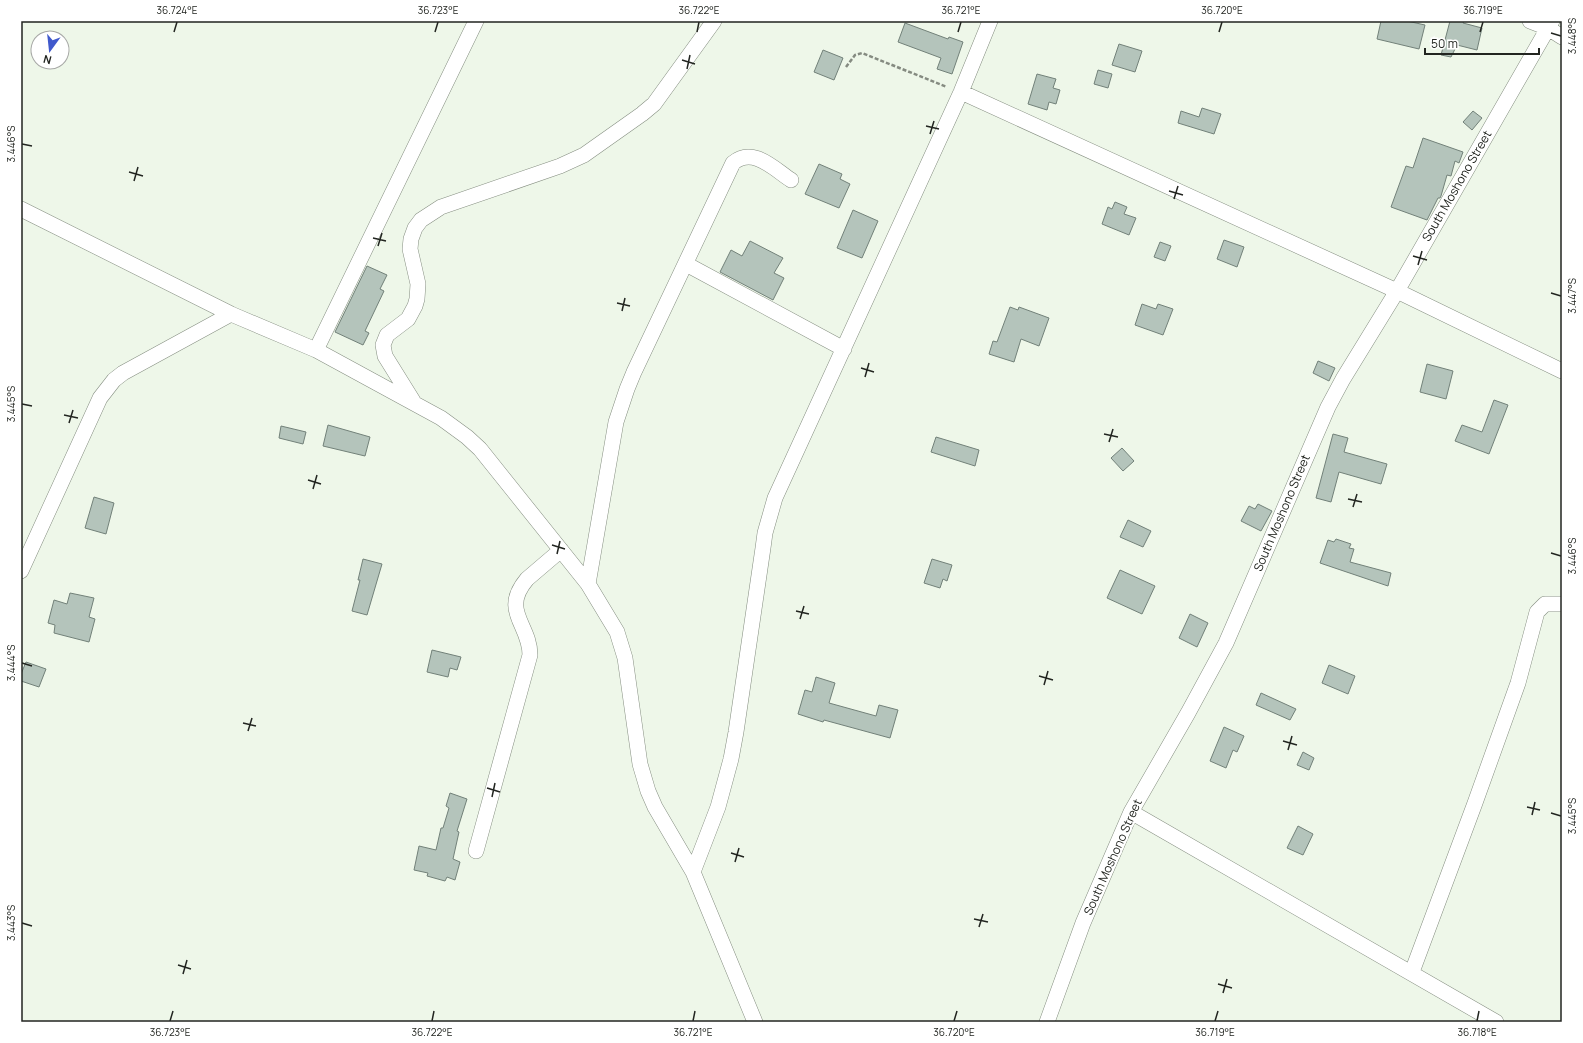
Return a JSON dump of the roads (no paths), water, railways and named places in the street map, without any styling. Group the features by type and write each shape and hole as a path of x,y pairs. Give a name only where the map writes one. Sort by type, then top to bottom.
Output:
{"street":[{"path":"316,350 476,21"},
{"path":"413,402 385,356 383,345 387,335 408,319 417,299 418,284 410,249 411,239 415,228 421,220 441,207 560,166 596,148 654,104 714,21"},
{"path":"693,872 718,807 731,759 763,548 775,498 961,92 990,21"},
{"path":"1530,21 1550,25 1562,36"},
{"name":"South Moshono Street","path":"1047,1022 1083,923 1131,812 1192,707 1226,643 1328,408 1343,379 1397,291 1550,25"},
{"path":"961,92 1397,291 1562,371"},
{"path":"588,584 616,422 621,404 634,372 733,163 738,159 749,156 756,157 791,180"},
{"path":"21,209 231,314 316,350 413,402 454,426 480,449 588,584 617,632 624,650 640,764 648,791 655,807 693,872 755,1022"},
{"path":"686,264 844,349"},
{"path":"21,571 100,398 106,389 123,373 231,314"},
{"path":"476,851 530,655 529,645 516,610 517,596 522,584 561,550"},
{"path":"1412,972 1518,683 1537,612 1545,604 1562,604"},
{"path":"1131,812 1412,972 1496,1022"}]}
